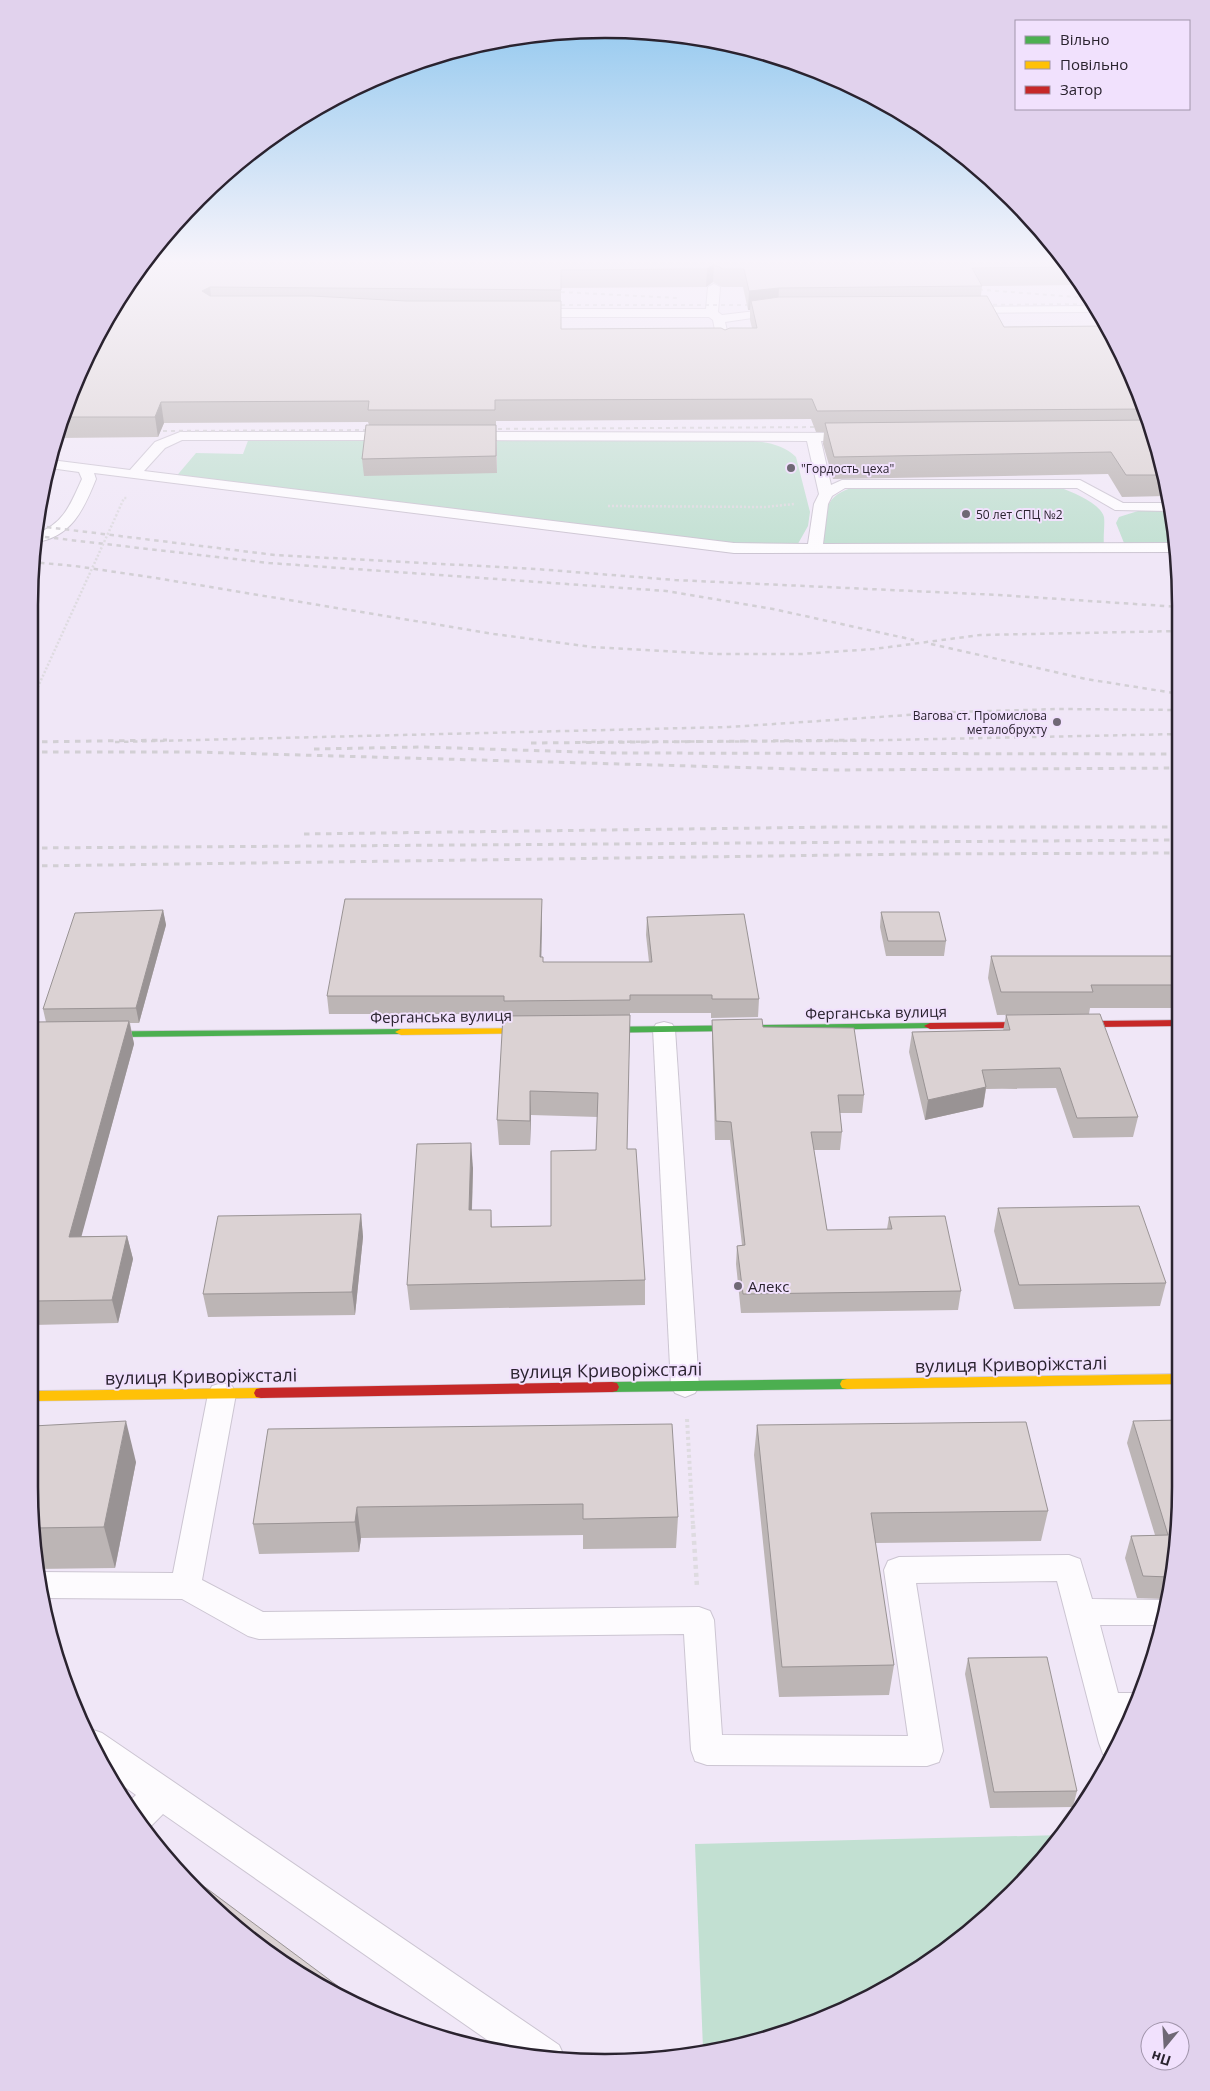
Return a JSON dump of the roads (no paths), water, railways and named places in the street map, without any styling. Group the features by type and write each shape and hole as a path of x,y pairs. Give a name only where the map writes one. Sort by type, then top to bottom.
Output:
{"street":[{"name":"Ферганська вулиця","path":"585,1030 1172,1024"},
{"name":"Ферганська вулиця","path":"38,1035 555,1030"},
{"name":"вулиця Криворіжсталі","path":"38,1396 1172,1379"}],"lane":[{"path":"134,474 160,445 180,436 410,436"},
{"path":"449,436 871,437"},
{"path":"813,437 826,494"},
{"path":"55,465 734,548 1169,548"},
{"path":"42,536 59,528 73,518 89,479 84,468"},
{"path":"815,549 821,504 826,494 842,484 1080,484 1120,507 1164,507"},
{"path":"664,1029 685,1386"},
{"path":"186,1586 222,1394"},
{"path":"46,1585 186,1586 259,1626 699,1620 707,1750 927,1751 899,1570 1069,1568 1080,1612 1119,1708 1116,1732"},
{"path":"1080,1612 1158,1612"},
{"path":"106,1755 533,2049"},
{"path":"141,1812 160,1793"}],"railway":[{"path":"482,429 827,427"},
{"path":"147,431 379,430"},
{"path":"43,527 275,555 536,569 675,580 999,595 1172,606"},
{"path":"42,537 269,563 666,591 773,609 914,640"},
{"path":"39,563 156,578 494,634 592,647 717,654 801,654 874,649 980,635 1172,631"},
{"path":"931,644 1086,679 1172,693"},
{"path":"115,742 729,727 953,712 1059,709 1172,710"},
{"path":"691,742 839,741 1172,734"},
{"path":"38,742 167,740"},
{"path":"691,742 868,740"},
{"path":"582,742 691,742"},
{"path":"531,743 691,742"},
{"path":"314,749 421,747 613,753 1172,754"},
{"path":"38,752 194,752 833,770 1172,768"},
{"path":"304,834 835,827 1172,827"},
{"path":"38,848 1172,840"},
{"path":"38,866 918,854 1172,853"}],"place":[{"name":"\"Гордость цеха\"","path":"791,468"},
{"name":"50 лет СПЦ №2","path":"966,514"},
{"name":"Вагова ст. Промислова металобрухту","path":"1057,722"},
{"name":"Алекс","path":"738,1286"}]}
